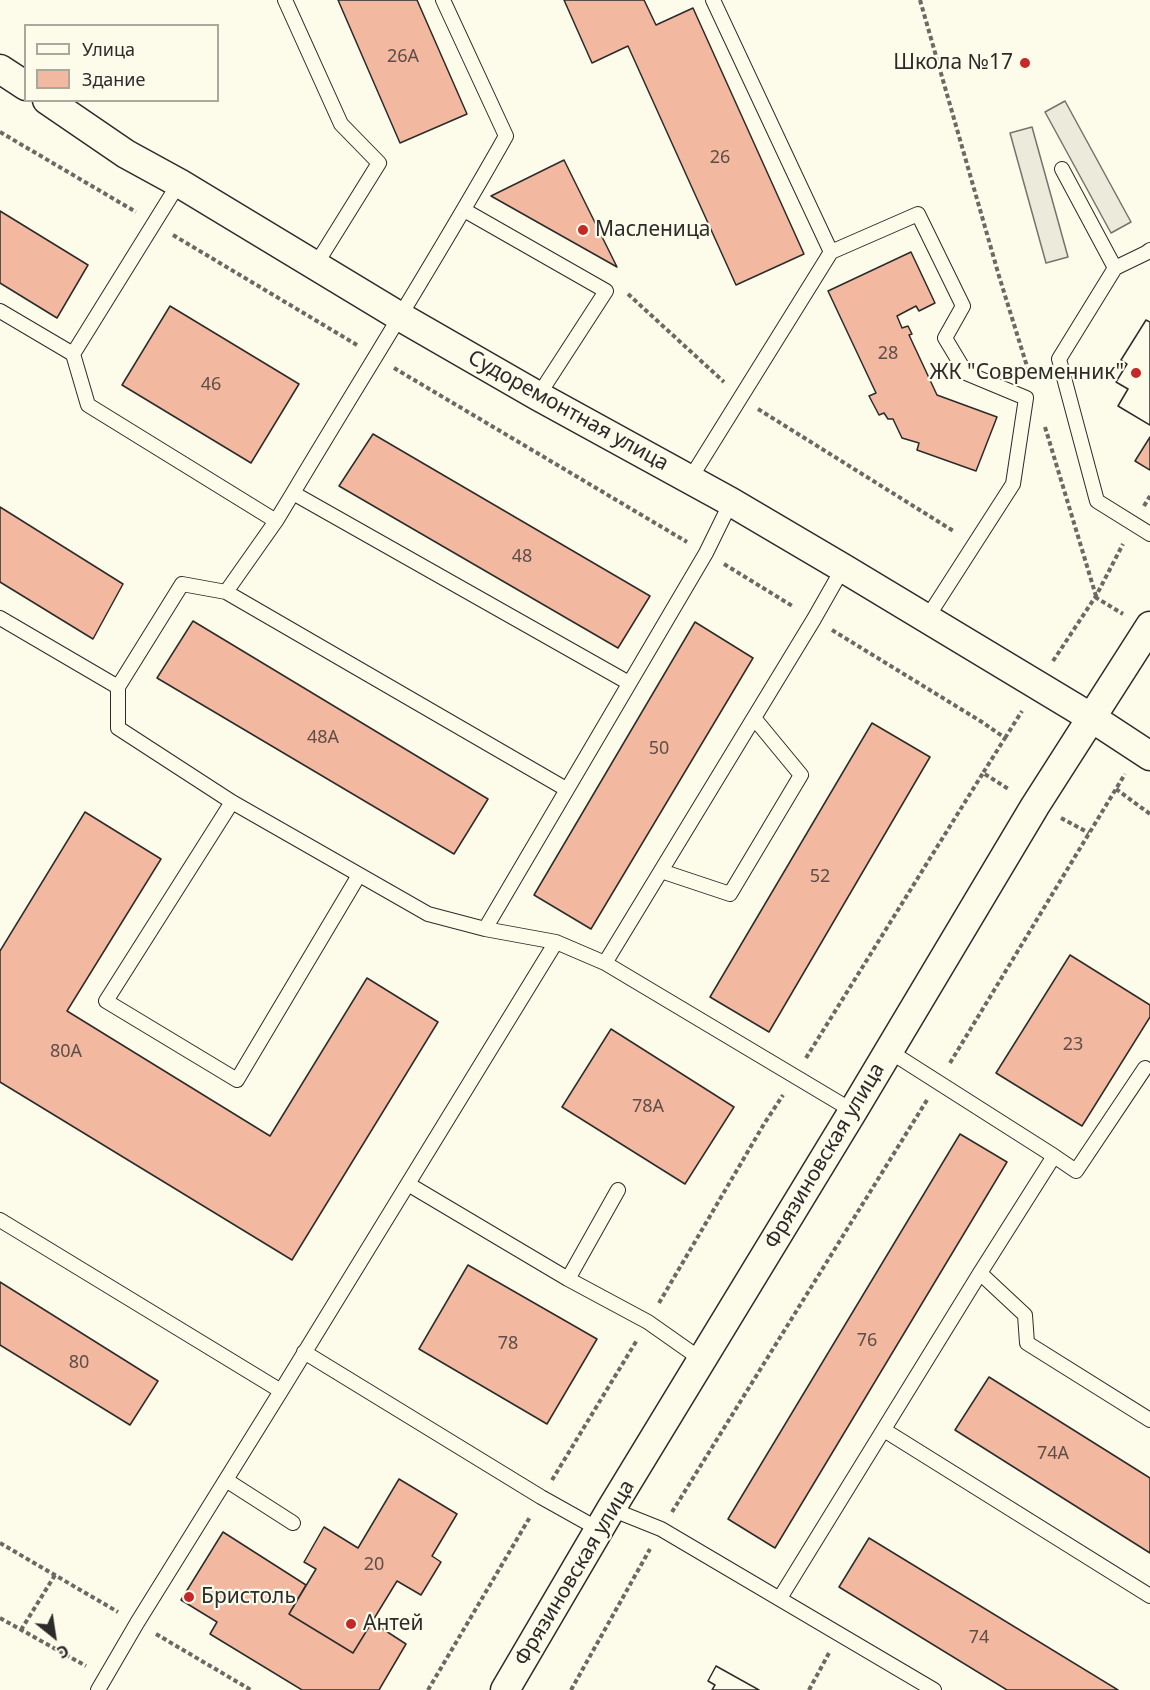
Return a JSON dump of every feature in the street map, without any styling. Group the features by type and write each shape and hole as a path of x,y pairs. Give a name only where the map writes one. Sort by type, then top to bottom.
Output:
{"street":[{"path":"0,69 24,85"},
{"name":"Судоремонтная улица","path":"50,102 126,154 179,183 399,316 538,396 731,502 927,618 1145,752"},
{"name":"Фрязиновская улица","path":"505,1690 1035,806 1150,626"}],"lane":[{"path":"285,0 341,124 380,164 315,266"},
{"path":"226,592 293,494 465,210 506,136 443,0"},
{"path":"712,0 831,252"},
{"path":"1062,170 1115,268"},
{"path":"74,354 179,183"},
{"path":"465,210 606,291 538,396"},
{"path":"690,479 831,252 918,214 963,306 945,338 966,373 1026,398 1013,484 927,618"},
{"path":"1150,250 1115,268 1059,359 1097,501 1150,534"},
{"path":"0,311 74,354 88,405 276,520"},
{"path":"293,494 629,684"},
{"path":"484,929 706,553 731,502"},
{"path":"605,963 843,568"},
{"path":"566,789 226,592 182,584 118,687 118,728 232,802 428,914 484,929 556,942 605,963 853,1111"},
{"path":"0,618 118,687"},
{"path":"661,871 730,894 801,775 754,718"},
{"path":"232,802 106,1001 237,1080 359,875"},
{"path":"98,1690 136,1623 556,942"},
{"path":"889,1050 1076,1171 1145,1068"},
{"path":"780,1598 1054,1156"},
{"path":"408,1184 568,1279 648,1322 702,1360"},
{"path":"568,1279 618,1190"},
{"path":"0,1220 281,1391"},
{"path":"980,1273 1025,1316 1027,1343 1150,1420"},
{"path":"304,1352 542,1497 605,1520 662,1529 934,1690"},
{"path":"884,1430 1150,1596"},
{"path":"226,1480 293,1523"}],"path":[{"path":"920,0 999,276 1031,378"},
{"path":"0,132 706,553 1005,738"},
{"path":"622,289 741,398 974,544"},
{"path":"1044,424 1096,596"},
{"path":"428,1690 764,1124 1037,686 1096,596 1133,523 1150,496"},
{"path":"571,1690 662,1529 1116,789 1145,752"},
{"path":"983,773 1035,806 1089,833"},
{"path":"1116,789 1150,814"},
{"path":"21,1630 56,1575"},
{"path":"0,1618 107,1677"},
{"path":"809,1690 840,1634"}],"shaded area":[{"path":"1065,101 1131,222 1111,233 1045,112"},
{"path":"1032,127 1068,257 1046,263 1010,133"}],"building":[{"path":"338,0 417,0 467,114 400,143"},
{"path":"564,0 644,0 656,25 693,8 804,254 736,285 628,46 592,63"},
{"path":"564,160 617,267 491,196"},
{"path":"0,211 88,265 57,318 0,283"},
{"path":"911,252 935,303 919,311 916,306 897,316 902,328 908,326 912,334 909,335 937,395 997,417 976,471 917,450 919,443 902,438 893,419 888,419 884,413 879,415 869,396 876,393 828,291"},
{"path":"170,306 299,384 251,463 122,385"},
{"name":"ЖК \"Современник\"","path":"1146,320 1150,322 1150,425 1118,406 1128,389 1116,382 1127,364 1121,360"},
{"name":"ЖК \"Современник\"","path":"1146,320 1150,322 1150,425 1118,406 1128,389 1116,382 1127,364 1121,360"},
{"path":"373,434 650,596 618,648 339,486"},
{"path":"1150,437 1150,470 1135,461"},
{"path":"0,507 123,584 93,639 0,582"},
{"path":"193,621 488,799 454,854 157,678"},
{"path":"695,622 753,658 591,929 534,895"},
{"path":"872,723 930,757 769,1032 710,997"},
{"path":"85,812 161,859 67,1011 270,1136 367,978 438,1022 292,1260 0,1082 0,951"},
{"path":"1070,955 1150,1005 1150,1017 1082,1126 996,1073"},
{"path":"611,1029 734,1107 685,1184 562,1107"},
{"path":"960,1134 1007,1162 775,1548 728,1519"},
{"path":"468,1265 597,1339 547,1424 419,1349"},
{"path":"0,1282 158,1381 130,1425 0,1345"},
{"path":"989,1377 1150,1478 1150,1553 955,1430"},
{"path":"399,1479 457,1514 432,1556 441,1562 421,1595 397,1581 353,1653 289,1614 316,1569 304,1562 324,1527 358,1548"},
{"path":"223,1532 306,1585 289,1614 353,1653 372,1622 406,1644 379,1690 302,1690 210,1634 217,1622 181,1600"},
{"path":"869,1538 1118,1690 1007,1690 839,1587"},
{"path":"716,1666 759,1690 712,1690 715,1685 708,1681"},
{"path":"716,1666 759,1690 712,1690 715,1685 708,1681"}],"place":[{"name":"Школа №17","path":"1025,63"},
{"name":"Масленица","path":"583,230"},
{"name":"ЖК \"Современник\"","path":"1136,373"},
{"name":"Бристоль","path":"189,1597"},
{"name":"Антей","path":"351,1624"}]}
